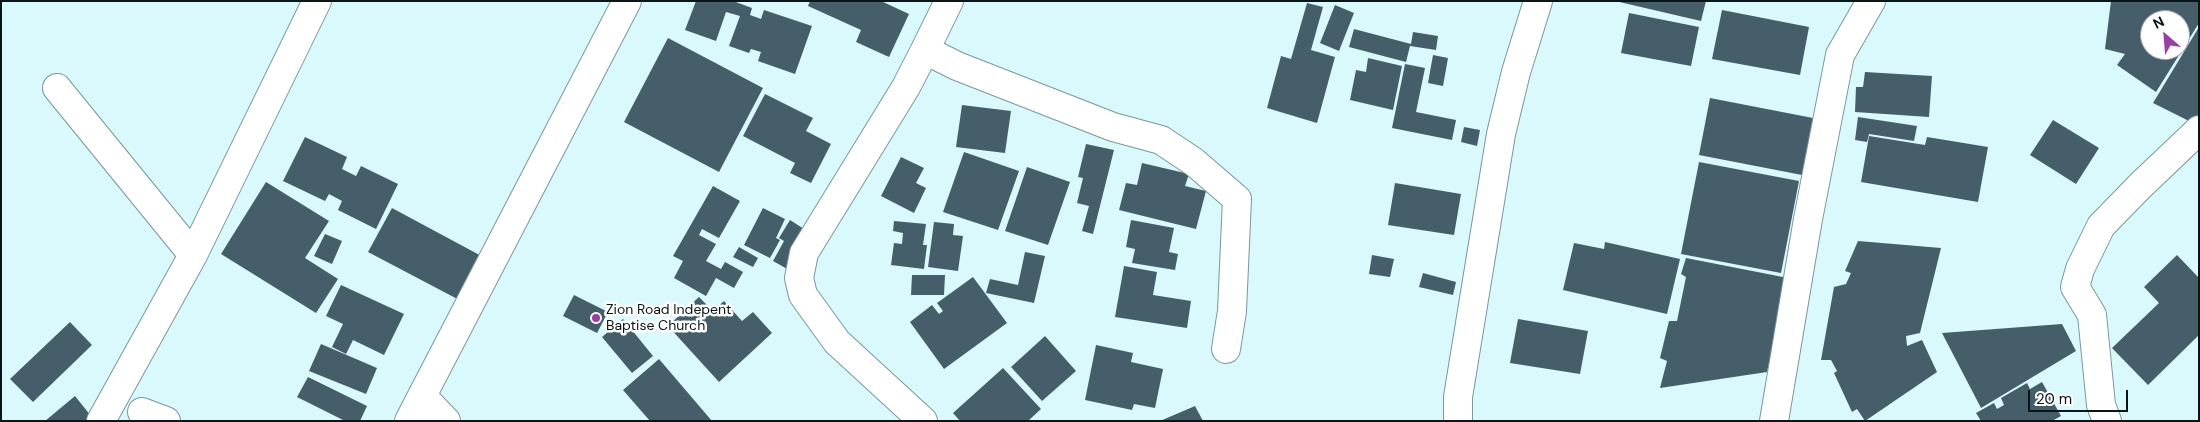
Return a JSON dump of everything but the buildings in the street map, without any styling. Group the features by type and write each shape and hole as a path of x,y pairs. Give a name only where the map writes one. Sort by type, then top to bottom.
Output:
{"street":[{"path":"101,421 193,255 317,1"},
{"path":"409,421 627,1"},
{"path":"923,421 837,342 803,295 799,278 804,253 906,86 949,1"},
{"path":"1458,421 1458,397 1501,134 1516,72 1538,1"},
{"path":"1774,421 1808,219 1840,54 1872,1"},
{"path":"925,50 957,66 1113,127 1161,140 1194,162 1238,199 1232,311 1226,350"},
{"path":"58,88 193,255"},
{"path":"2107,421 2101,405 2092,315 2075,287 2080,269 2101,226 2199,130"},
{"path":"423,397 446,421"}],"place":[{"name":"Zion Road Indepent Baptise Church","path":"596,318"}]}
